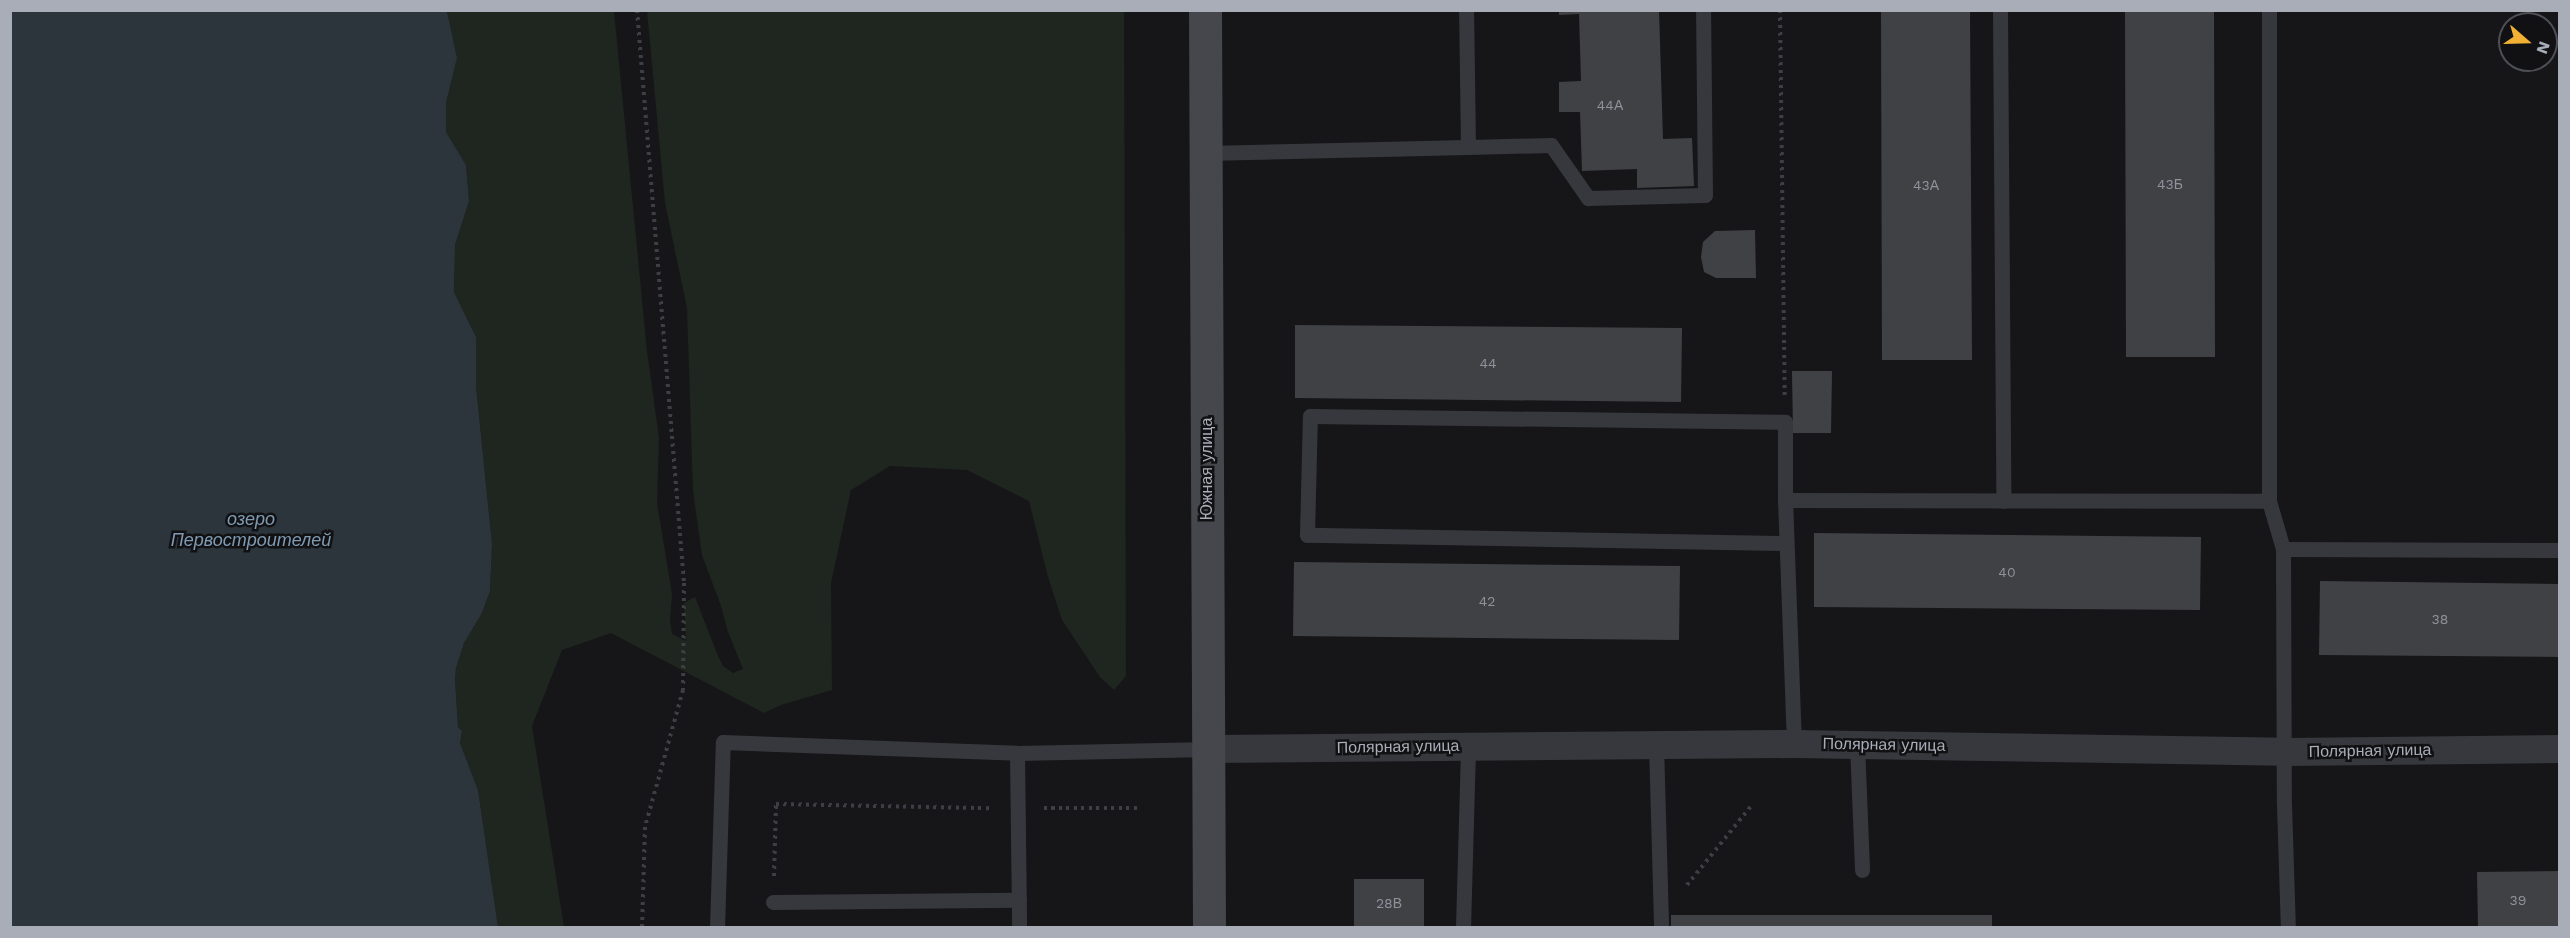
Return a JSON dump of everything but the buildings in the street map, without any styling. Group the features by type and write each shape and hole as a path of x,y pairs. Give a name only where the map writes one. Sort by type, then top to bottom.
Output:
{"main road":[{"name":"Южная улица","path":"1205,10 1209,927"}],"street":[{"name":"Полярная улица","path":"1208,750 1656,744 1857,744 2284,752 2559,749"}],"lane":[{"path":"1466,10 1468,147"},
{"path":"1205,153 1551,145 1588,198 1705,195 1703,10"},
{"path":"2000,10 2003,501"},
{"path":"2269,10 2270,501 2283,549 2288,927"},
{"path":"1785,543 1306,535 1310,416 1785,422 1785,543 1794,744"},
{"path":"1785,500 2270,501"},
{"path":"2283,549 2559,550"},
{"path":"717,927 723,742 1017,753 1208,750"},
{"path":"1656,744 1661,922"},
{"path":"1857,744 1862,870"},
{"path":"1463,927 1468,746"},
{"path":"1017,753 1019,927"},
{"path":"773,902 1019,900"}],"path":[{"path":"637,10 684,584 683,690 645,827 642,927"},
{"path":"1780,10 1785,422"},
{"path":"773,902 776,804 1019,809 1138,808"},
{"path":"1661,922 1752,805"}],"shaded area":[{"path":"447,11 614,11 647,351 659,438 657,503 672,594 670,620 672,634 686,641 684,603 695,597 723,666 733,673 743,669 702,555 693,491 687,308 665,203 647,11 1124,11 1126,676 1114,690 1100,677 1062,620 1048,577 1029,501 967,470 890,466 851,490 831,583 832,690 781,705 764,713 611,633 562,650 532,726 564,927 498,927 478,790 460,743 462,731 458,727 455,680 456,668 464,643 482,613 490,591 492,544 476,386 476,337 454,292 455,245 469,201 466,165 446,132 446,103 457,58"}],"water":[{"name":"озеро Первостроителей","path":"10,11 447,11 457,58 446,103 446,132 466,165 469,201 455,245 454,292 476,337 476,386 492,544 490,591 482,613 464,643 456,668 455,680 458,727 462,731 460,743 478,790 498,927 11,927"}]}
